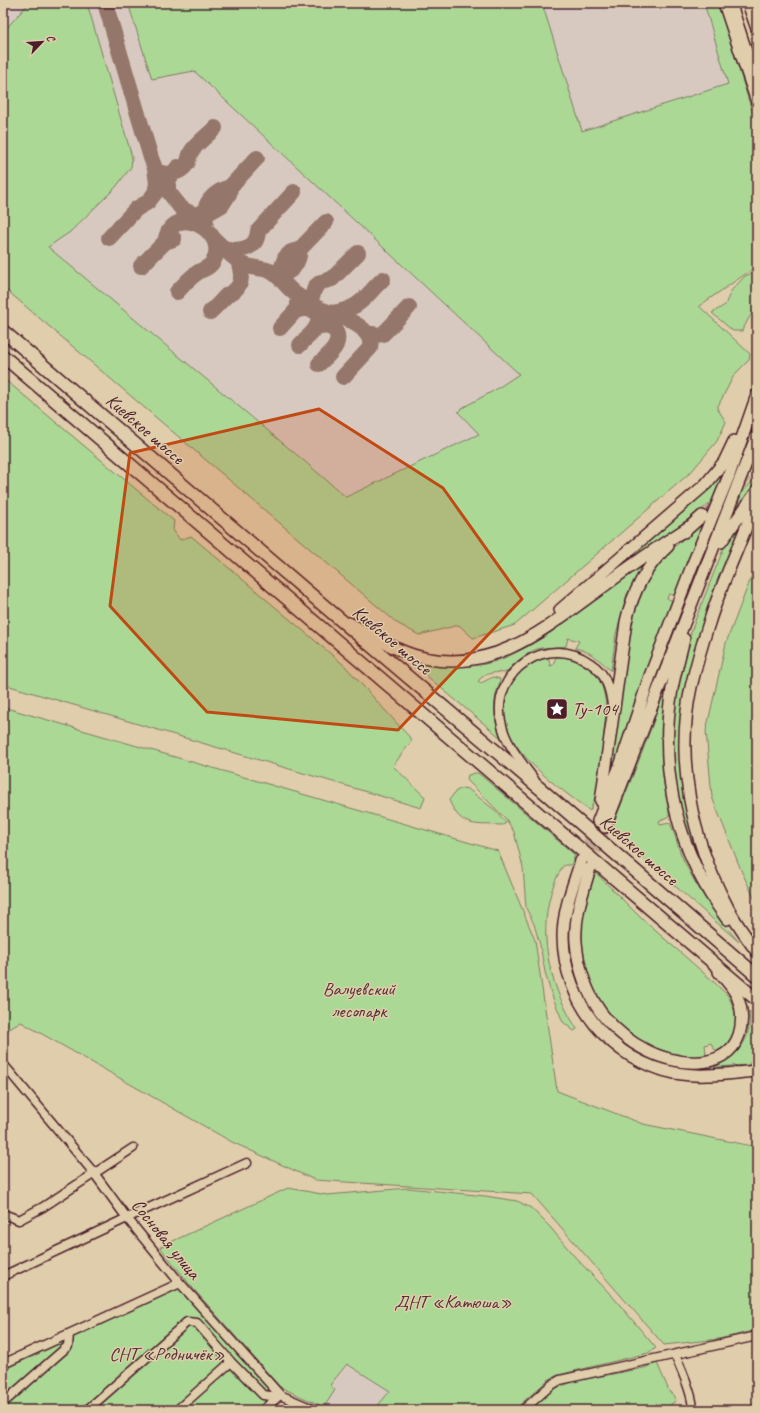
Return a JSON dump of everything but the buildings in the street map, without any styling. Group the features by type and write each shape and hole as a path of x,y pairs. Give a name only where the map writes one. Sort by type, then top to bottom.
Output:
{"highway":[{"name":"Киевское шоссе","path":"3,331 543,791 757,976"},
{"name":"Киевское шоссе","path":"3,356 757,1000"}],"main road":[{"path":"724,3 757,102"},
{"path":"748,3 757,29"},
{"path":"602,824 620,763 650,676 692,566 728,478 757,395"},
{"path":"523,642 706,484 727,458 753,407"},
{"path":"602,824 635,754 757,435"},
{"path":"707,567 729,531 757,491"},
{"path":"757,499 709,622 691,688 685,745 687,778 693,816 705,859 725,904 757,953"},
{"path":"602,824 613,713 629,604 654,560 702,516"},
{"path":"336,616 404,652 434,659 460,661 481,658 499,653 523,642 652,551 689,527"},
{"path":"692,603 672,688 669,719 669,766 674,805 684,842 706,887 728,921 757,953"},
{"path":"709,958 735,993 742,1015 738,1038 731,1048 720,1057 713,1060 687,1062 654,1054 630,1041 612,1026 596,1005 584,980 578,958 576,925 586,864 566,912 564,945 569,973 578,1000 599,1030 624,1052 636,1059 667,1071 703,1075 757,1071"}],"street":[{"path":"732,3 757,80"},
{"path":"543,791 510,746 501,721 501,696 505,684 515,670 527,661 548,652 566,652 580,657 594,666 604,676 610,692 613,713"},
{"name":"Сосновая улица","path":"5,1067 94,1173 126,1218 180,1283 280,1395 315,1410"},
{"path":"3,1214 19,1220 43,1207 133,1148"},
{"path":"3,1276 248,1163"},
{"path":"3,1364 180,1283"},
{"path":"87,1410 187,1322 197,1323 231,1362 263,1395 280,1395"},
{"path":"3,1403 68,1346 69,1334"},
{"path":"523,1410 550,1386 560,1380 757,1336"},
{"path":"675,1355 680,1365 692,1401 693,1410"},
{"path":"177,1410 231,1362"},
{"path":"263,1410 280,1395"}],"highlighted area":[{"path":"319,409 443,488 522,599 398,730 207,712 110,606 130,453"}],"shaded area":[{"path":"3,3 704,3 757,176 757,266 699,306 750,354 749,360 532,409 346,497 47,247 3,166"},
{"path":"347,1364 390,1391 374,1410 335,1410 326,1404 334,1391 330,1386"}],"green space":[{"path":"29,3 87,3 132,157 131,167 116,187 70,232 48,247 346,497 479,434 458,412 462,408 495,390 519,374 194,71 152,79 128,3 542,3 582,131 728,84 704,3 718,3 757,127 757,266 699,306 750,354 749,360 734,375 717,408 726,422 717,441 691,472 515,625 473,638 459,625 419,635 397,623 3,287 3,32"},
{"path":"757,271 757,309 750,316 742,331 733,331 712,313 725,305 731,291 745,276"},
{"path":"3,378 174,521 173,530 180,540 191,536 345,666 412,740 393,766 425,797 421,808 3,684"},
{"path":"724,471 713,501 589,591"},
{"path":"757,476 755,486 736,512 741,494"},
{"path":"751,503 701,634 680,749 716,893 701,869 679,807 671,746 680,664 696,618 728,537"},
{"path":"705,522 677,596 669,594 667,598 674,602 611,772 626,652 633,613 642,587 663,557"},
{"path":"647,561 648,562 627,594 616,634 611,671 594,656 575,648 579,641 568,638 566,646 541,648 522,658 505,673 491,673 478,681 481,683 493,677 500,679 495,700 495,711 497,727 501,738 404,657 450,667 479,665 505,658 540,638"},
{"path":"757,562 757,904 741,870 712,797 706,731 726,643"},
{"path":"546,657 549,659 550,666 553,665 557,657 569,658 587,666 594,673 603,690 606,712 599,786 590,811 541,773 513,740 505,722 504,704 514,679 530,663"},
{"path":"666,687 662,718 662,765 669,816 659,821 660,825 670,823 680,852 698,888 713,910 739,942 611,830"},
{"name":"Валуевский лесопарк","path":"3,707 498,851 535,940 557,1091 643,1124 757,1147 757,1330 719,1339 664,1345 532,1194 315,1180 232,1142 21,1022 3,1033"},
{"path":"478,773 575,855 571,865 565,865 562,867 554,884 546,919 546,938 552,974 565,1008 577,1029 574,1031 563,1022 551,993 534,924 526,908 523,867 514,832 506,819 467,780 468,775"},
{"path":"463,788 468,789 496,811 506,823 503,825 470,823 459,816 449,800 456,791"},
{"path":"595,872 642,919 729,997 736,1014 735,1031 724,1047 717,1051 711,1043 705,1045 706,1054 701,1056 677,1055 657,1049 634,1036 622,1026 602,1003 589,976 585,962 582,931 583,916"},
{"path":"749,1012 757,1019 757,1058 752,1059 749,1065 714,1067 730,1058 742,1046 746,1039 750,1022"},
{"name":"ДНТ «Катюша»","path":"288,1188 327,1195 408,1188 517,1201 531,1208 550,1227 574,1256 613,1297 656,1348 648,1353 558,1375 548,1380 514,1410 374,1410 390,1391 347,1364 330,1385 335,1390 324,1407 280,1387 191,1286 160,1247"},
{"name":"СНТ «Родничёк»","path":"181,1287 274,1392 268,1410 3,1410 3,1370"},
{"path":"657,1363 670,1393 672,1393 676,1401 671,1404 674,1410 529,1410 556,1388 576,1381 644,1368"}],"taxiway":[{"path":"105,3 156,171 169,174 181,170 187,164 193,149 215,128"},
{"path":"178,167 168,180 168,191 181,208 188,212 193,214 208,213 222,205 229,194 230,187 257,158"},
{"path":"109,238 136,209 148,202 155,193 157,183 155,169"},
{"path":"206,222 205,209 210,199 214,195 230,187"},
{"path":"224,248 236,250 251,246 257,237 258,231 294,192"},
{"path":"165,242 170,229 179,223 189,222 199,225 208,232 215,241 216,252 212,263 209,267 191,277 177,292"},
{"path":"282,281 281,269 285,258 291,252 300,249 326,222"},
{"path":"141,266 165,242 174,239"},
{"path":"214,239 241,263 274,273 293,292 308,302 318,308 352,322 366,333 370,340 370,348 343,377"},
{"path":"276,275 286,273 294,267 298,259 300,249"},
{"path":"314,312 311,300 315,287 321,282 332,279 358,253"},
{"path":"210,312 227,295 238,287 241,280 238,260"},
{"path":"332,313 342,311 356,305 383,279"},
{"path":"280,328 298,308 298,302"},
{"path":"365,332 376,335 383,334 409,307"},
{"path":"296,311 301,309 311,310 317,315 318,319 318,324 315,329 300,345"},
{"path":"315,329 320,327 329,327 333,329 337,335 335,348 319,364"}],"tunnel":[{"path":"702,516 739,485 757,464"},
{"path":"581,861 598,821"},
{"path":"590,867 605,827"}],"place":[{"name":"Ту-104","path":"557,709"}]}
